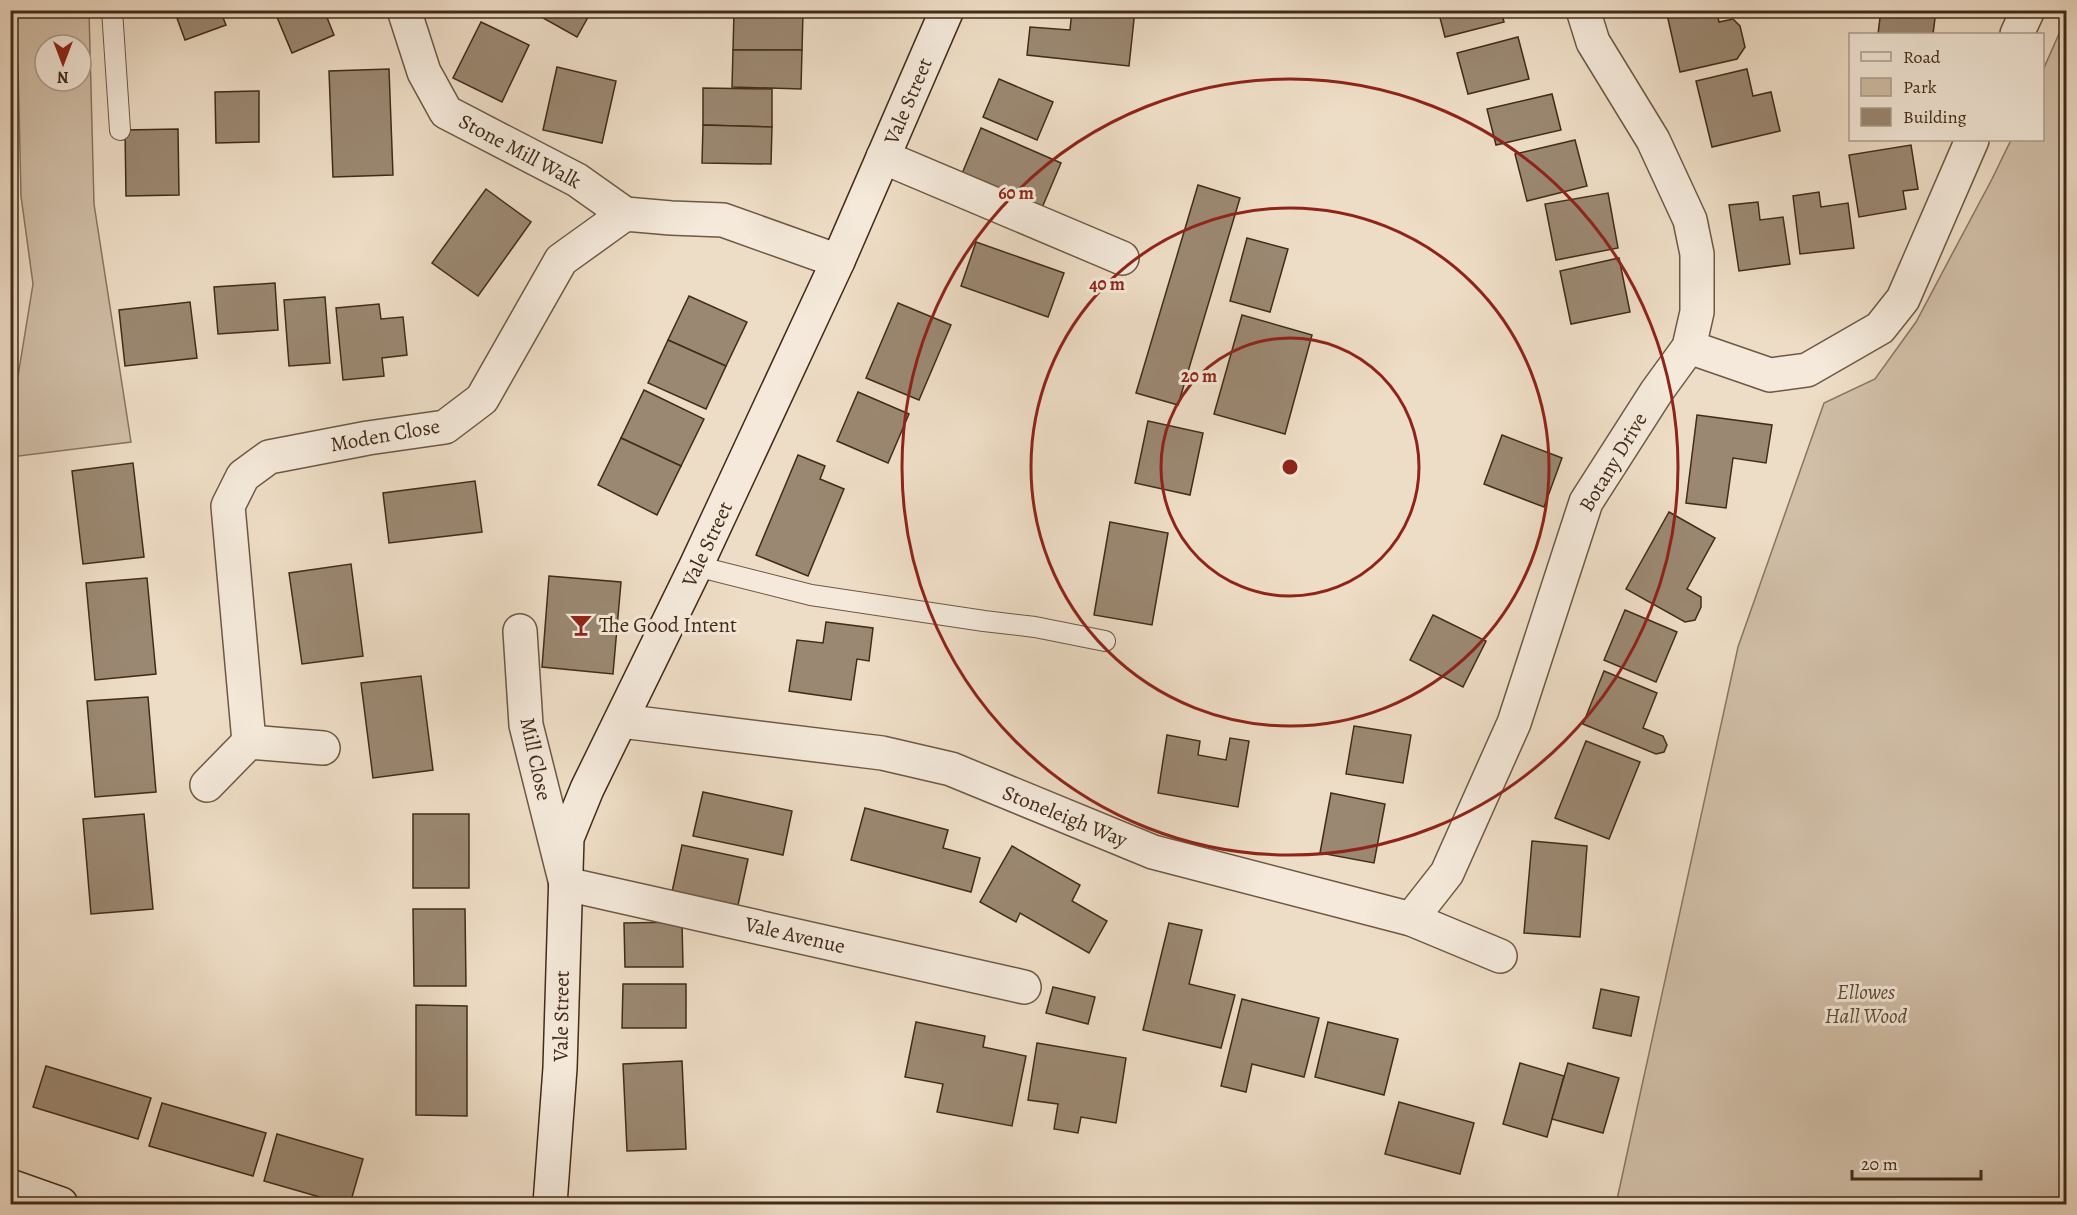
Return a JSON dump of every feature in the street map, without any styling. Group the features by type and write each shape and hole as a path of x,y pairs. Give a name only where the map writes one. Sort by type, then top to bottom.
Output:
{"street":[{"name":"Stone Mill Walk","path":"404,10 423,72 446,112 577,180 625,214"},
{"name":"Vale Street","path":"550,1204 560,1068 567,838 587,789 696,566 838,261 947,10"},
{"name":"Botany Drive","path":"1411,919 1447,873 1514,723 1586,502 1657,391 1689,347 1697,312 1697,254 1690,220 1653,140 1593,42 1583,10"},
{"path":"2017,33 2028,10"},
{"path":"1689,347 1770,375 1807,370 1881,328 1903,299 1972,141"},
{"path":"884,157 1122,258"},
{"path":"625,214 723,220 838,261"},
{"name":"Moden Close","path":"249,742 228,506 243,476 270,457 368,438 445,428 482,399 561,260 625,214"},
{"name":"Mill Close","path":"520,631 526,725 566,884"},
{"name":"Stoneleigh Way","path":"621,721 882,753 951,769 1153,852 1411,919 1500,956"},
{"path":"207,785 249,742 323,748"},
{"name":"Vale Avenue","path":"566,884 1024,987"},
{"path":"10,1186 61,1204"}],"lane":[{"path":"112,10 120,130"},
{"path":"696,566 812,595 1035,627 1105,641"}],"green space":[{"path":"10,11 89,11 90,33 33,33 33,93 91,93 94,204 131,442 11,457 11,391 18,376 33,284 21,196 18,65 11,53"},
{"name":"Ellowes Hall Wood","path":"2066,18 2066,1204 1616,1204 1738,647 1824,403 1875,379 1916,322 2011,141 2044,141 2044,68"}],"building":[{"path":"174,10 220,10 226,25 185,40"},
{"path":"274,10 324,10 334,35 292,53"},
{"path":"547,10 592,10 577,37 543,18"},
{"path":"1072,10 1135,10 1129,66 1027,55 1030,27 1070,30"},
{"path":"1438,10 1501,10 1504,22 1445,37"},
{"path":"1666,10 1716,10 1719,22 1733,19 1740,26 1745,47 1737,59 1680,72"},
{"path":"1881,10 1936,10 1933,33 1878,33"},
{"path":"734,12 803,13 802,50 733,50"},
{"path":"481,22 529,45 502,102 453,78"},
{"path":"1518,37 1529,79 1468,94 1457,53"},
{"path":"733,50 802,50 801,89 732,87"},
{"path":"557,67 616,81 602,143 543,130"},
{"path":"389,69 393,175 333,177 329,71"},
{"path":"1747,69 1753,96 1771,92 1780,131 1712,147 1696,81"},
{"path":"999,79 1053,102 1037,140 983,117"},
{"path":"703,88 772,89 772,127 703,125"},
{"path":"259,91 259,142 216,143 215,92"},
{"path":"1552,94 1561,130 1496,145 1487,109"},
{"path":"703,125 772,127 771,164 702,163"},
{"path":"981,128 1061,163 1041,210 961,176"},
{"path":"178,129 179,195 126,196 125,130"},
{"path":"1575,140 1587,186 1527,201 1515,154"},
{"path":"1911,145 1918,189 1903,191 1906,209 1859,217 1849,155"},
{"path":"1198,185 1240,198 1178,405 1136,393"},
{"path":"486,189 531,222 478,296 432,263"},
{"path":"1819,192 1821,207 1848,203 1854,248 1800,254 1793,196"},
{"path":"1608,193 1618,248 1556,260 1545,204"},
{"path":"1758,202 1760,220 1783,217 1790,264 1739,271 1729,205"},
{"path":"1247,238 1288,249 1270,312 1230,301"},
{"path":"976,242 1064,273 1048,317 961,286"},
{"path":"1619,258 1630,312 1571,324 1560,271"},
{"path":"275,283 278,330 218,334 214,287"},
{"path":"689,296 747,322 726,366 668,340"},
{"path":"325,297 330,363 289,366 284,300"},
{"path":"190,302 197,358 125,366 119,310"},
{"path":"898,303 951,325 919,400 866,378"},
{"path":"379,304 381,319 403,317 407,355 382,358 384,376 343,380 336,308"},
{"path":"1242,315 1312,335 1285,434 1214,414"},
{"path":"668,340 726,366 706,409 648,383"},
{"path":"644,390 704,419 681,466 621,438"},
{"path":"858,392 909,414 888,463 837,441"},
{"path":"1697,415 1772,425 1766,463 1733,458 1726,508 1686,503"},
{"path":"1148,421 1203,433 1190,495 1135,483"},
{"path":"1502,435 1562,458 1544,507 1484,484"},
{"path":"621,438 681,466 657,515 598,485"},
{"path":"798,455 825,466 820,479 844,489 808,576 756,555"},
{"path":"133,463 144,557 83,564 72,471"},
{"path":"475,481 482,532 389,543 383,493"},
{"path":"1669,512 1715,538 1687,589 1701,597 1701,607 1695,620 1685,622 1626,589"},
{"path":"1110,522 1168,533 1152,625 1094,615"},
{"path":"351,564 363,656 302,664 289,573"},
{"name":"The Good Intent","path":"549,576 621,582 613,674 542,667"},
{"path":"147,578 156,674 95,680 86,583"},
{"path":"1625,610 1677,632 1656,682 1604,660"},
{"path":"1433,615 1486,641 1463,687 1410,660"},
{"path":"826,622 873,628 869,661 857,659 851,700 789,691 797,640 823,643"},
{"path":"1604,671 1657,693 1643,728 1663,736 1667,745 1664,752 1656,754 1583,724"},
{"path":"421,676 433,770 373,778 361,683"},
{"path":"148,697 156,792 95,797 87,701"},
{"path":"1354,726 1411,735 1403,783 1346,774"},
{"path":"1167,735 1200,741 1198,755 1226,760 1230,738 1249,741 1238,807 1158,793"},
{"path":"1586,741 1640,762 1609,839 1555,818"},
{"path":"703,792 792,811 783,855 693,836"},
{"path":"1331,793 1385,804 1374,863 1320,853"},
{"path":"865,808 948,830 943,848 980,858 971,892 851,860"},
{"path":"144,814 153,909 91,914 83,819"},
{"path":"413,814 469,814 469,888 413,888"},
{"path":"1532,841 1587,846 1580,937 1524,933"},
{"path":"682,845 748,859 738,905 672,892"},
{"path":"1012,846 1080,885 1072,901 1107,921 1089,953 1020,913 1016,922 980,902"},
{"path":"413,909 465,909 466,986 414,986"},
{"path":"682,922 683,967 625,967 624,923"},
{"path":"1169,923 1202,930 1189,984 1235,995 1221,1048 1143,1030"},
{"path":"623,984 686,984 686,1028 622,1028"},
{"path":"1053,987 1095,997 1088,1024 1046,1013"},
{"path":"1601,989 1639,997 1631,1036 1593,1028"},
{"path":"1242,999 1319,1018 1304,1077 1252,1064 1246,1092 1221,1086"},
{"path":"416,1005 467,1006 467,1116 416,1115"},
{"path":"916,1022 985,1036 983,1047 1026,1056 1012,1126 937,1112 943,1084 905,1077"},
{"path":"1328,1022 1398,1039 1384,1095 1315,1077"},
{"path":"1037,1043 1126,1058 1116,1123 1081,1117 1078,1133 1054,1129 1058,1104 1028,1100"},
{"path":"682,1061 686,1149 627,1151 623,1064"},
{"path":"1520,1063 1564,1076 1547,1137 1503,1124"},
{"path":"1568,1063 1619,1078 1603,1133 1552,1119"},
{"path":"46,1066 151,1098 138,1139 33,1107"},
{"path":"1399,1102 1474,1123 1460,1174 1385,1154"},
{"path":"162,1103 266,1133 253,1176 149,1146"},
{"path":"277,1134 363,1159 350,1204 264,1181"}],"place":[{"name":"The Good Intent","path":"581,625"}]}
